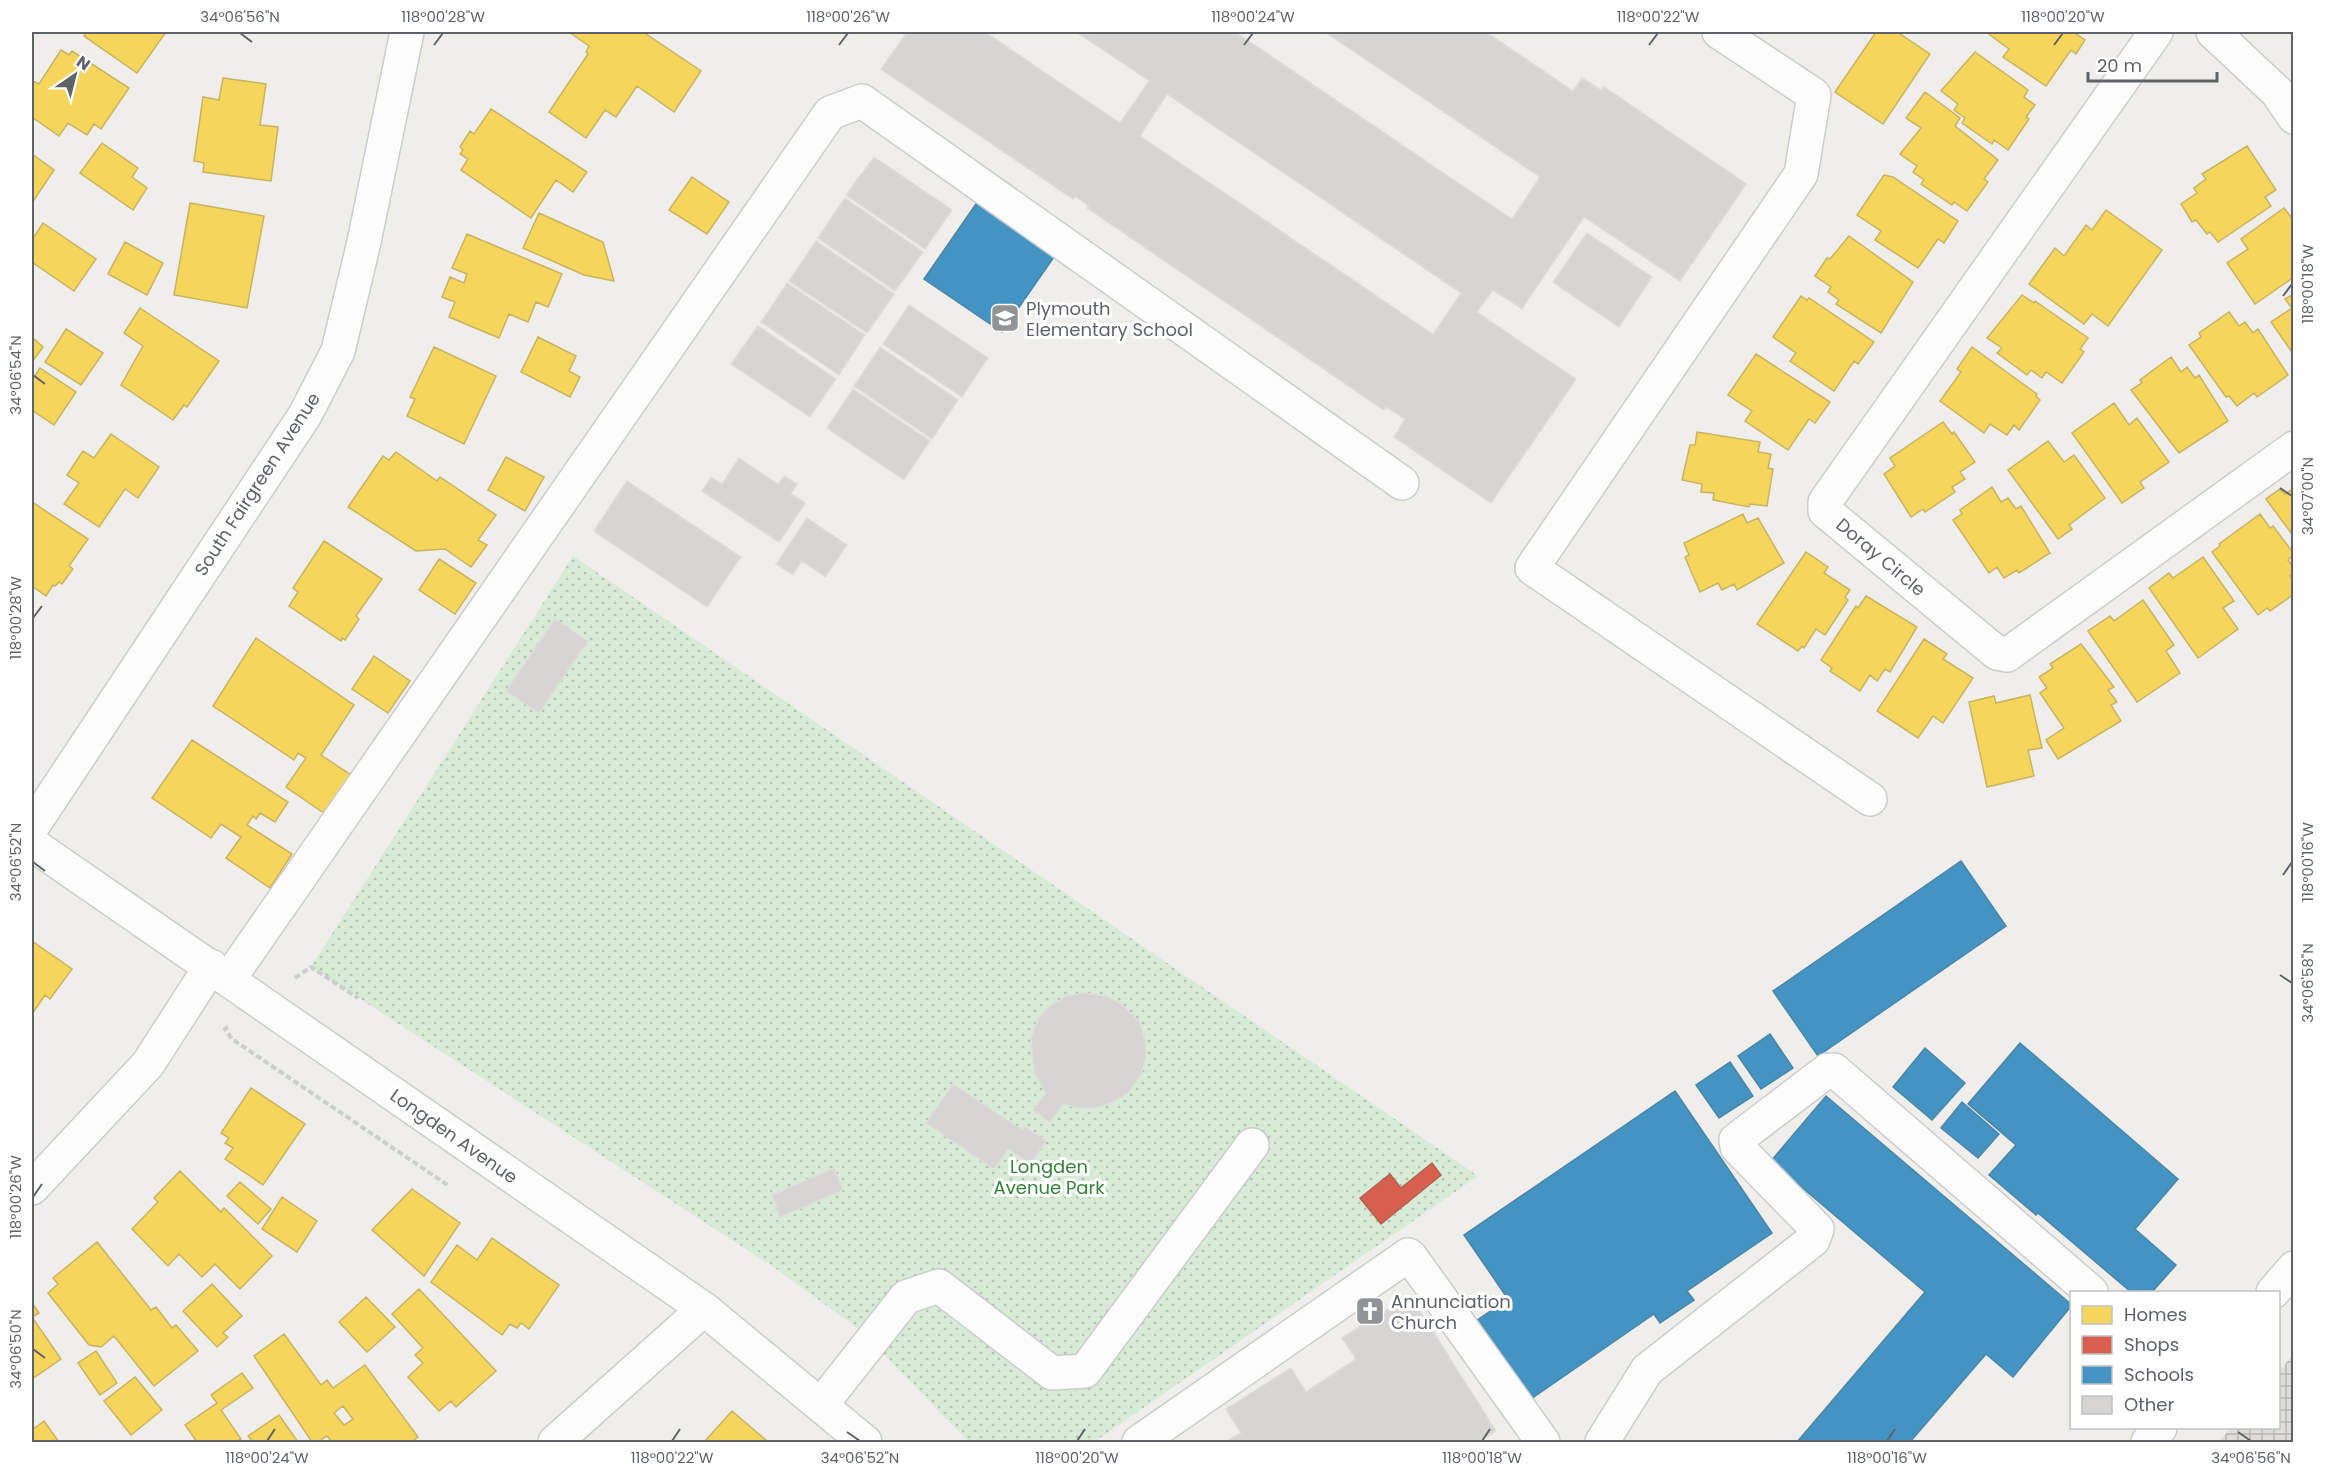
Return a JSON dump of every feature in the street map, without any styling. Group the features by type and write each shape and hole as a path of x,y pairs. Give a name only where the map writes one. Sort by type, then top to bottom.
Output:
{"street":[{"name":"South Fairgreen Avenue","path":"32,827 304,416 338,351 364,242 407,32"},
{"path":"1719,32 1814,95 1801,174 1533,568 1870,799"},
{"name":"Doray Circle","path":"2156,32 1825,502 1825,511 1997,653 2007,655 2294,448"},
{"path":"2213,32 2277,92 2294,117"},
{"path":"32,1188 148,1065 220,972 830,113 862,101 1402,483"},
{"name":"Longden Avenue","path":"32,844 704,1309 866,1443"},
{"path":"1602,1443 1647,1370 1813,1240 1817,1229 1737,1147 1736,1140 1828,1070 1834,1070 2089,1291"},
{"path":"821,1405 906,1297 939,1286 1052,1373 1085,1371 1252,1144"},
{"path":"1139,1443 1408,1255 1543,1443"},
{"path":"2275,1291 2294,1268"},
{"path":"555,1443 704,1309"},
{"path":"2148,1443 2159,1429"}],"shaded area":[{"path":"2293,1354 2293,1442 2218,1442 2230,1429 2280,1429 2280,1371"}],"green space":[{"name":"Longden Avenue Park","path":"573,556 1478,1176 1094,1442 969,1442 860,1330 775,1268 311,967"}],"building: Homes":[{"path":"87,32 166,32 137,73 84,36"},
{"path":"569,32 643,32 701,71 674,112 637,86 616,117 605,110 586,138 549,112 588,54 586,52 589,46"},
{"path":"1876,32 1897,32 1930,54 1883,124 1835,92"},
{"path":"1986,32 2073,32 2085,40 2076,54 2071,50 2046,86 2003,57 2009,49"},
{"path":"61,50 69,55 72,51 129,88 101,129 94,124 87,135 68,123 59,136 32,117 32,83 33,81 39,84"},
{"path":"1975,52 2028,90 2024,97 2035,105 2026,117 2029,119 2008,150 1994,140 1992,144 1962,123 1965,118 1954,110 1958,104 1941,91"},
{"path":"223,78 266,84 260,125 278,127 271,181 203,172 204,163 194,161 203,97 219,100"},
{"path":"1925,92 1960,118 1955,126 1998,160 1984,179 1988,182 1967,211 1954,202 1952,205 1921,184 1924,180 1913,172 1917,166 1900,154 1921,128 1906,118"},
{"path":"491,109 587,172 573,192 556,180 531,218 461,170 468,159 460,154 463,150 460,147 470,131 474,134"},
{"path":"102,143 138,168 132,177 147,188 133,210 80,173"},
{"path":"2247,146 2276,190 2265,197 2271,206 2218,242 2210,232 2207,234 2196,220 2192,222 2181,204 2197,193 2194,188 2206,179 2202,174"},
{"path":"32,154 54,170 32,203"},
{"path":"1884,175 1893,177 1958,221 1944,243 1938,239 1918,268 1875,240 1881,231 1857,215"},
{"path":"692,177 729,202 707,234 669,210"},
{"path":"190,203 264,216 247,308 174,295"},
{"path":"2284,208 2294,221 2294,277 2255,304 2227,263 2248,249 2241,239"},
{"path":"2106,210 2162,250 2108,326 2092,314 2084,324 2029,284 2055,248 2064,256 2086,225 2092,230"},
{"path":"539,213 603,242 614,281 584,275 523,248"},
{"path":"43,223 96,259 74,291 32,262 32,240"},
{"path":"467,234 562,274 548,307 536,302 528,322 509,314 499,338 449,317 455,302 442,297 450,277 464,283 467,274 452,268"},
{"path":"1849,236 1913,282 1881,333 1836,304 1839,300 1828,292 1831,287 1815,276 1827,258 1830,259"},
{"path":"125,242 163,263 147,295 108,274"},
{"path":"2294,294 2294,355 2271,322 2292,308 2285,299"},
{"path":"2022,295 2034,303 2035,301 2088,338 2080,349 2084,352 2062,383 2046,372 2042,378 2031,370 2027,375 1997,353 2002,348 1987,338"},
{"path":"1801,296 1807,300 1809,298 1874,342 1858,364 1854,361 1834,391 1790,361 1796,353 1773,337"},
{"path":"140,308 219,361 187,407 184,405 173,420 121,385 143,346 124,333"},
{"path":"2229,312 2239,326 2245,322 2253,333 2258,329 2288,375 2257,397 2254,393 2237,406 2229,396 2226,397 2189,345 2201,337 2199,333"},
{"path":"66,329 103,353 81,385 45,362"},
{"path":"32,337 43,347 32,362"},
{"path":"538,337 576,356 569,371 580,377 570,397 521,372"},
{"path":"434,347 496,376 464,444 407,416 415,399 410,397"},
{"path":"1972,347 2037,394 2040,400 2019,430 2014,425 2007,435 1990,424 1984,433 1940,401 1961,372 1957,369"},
{"path":"1756,354 1830,402 1815,423 1809,419 1788,450 1745,421 1752,411 1728,395"},
{"path":"2171,357 2181,372 2187,367 2195,378 2199,375 2228,421 2179,453 2131,390 2142,383 2140,380"},
{"path":"40,368 76,392 54,425 32,410 32,380"},
{"path":"2114,403 2129,425 2137,418 2169,462 2140,482 2144,488 2122,503 2072,433"},
{"path":"1943,422 1952,434 1954,432 1975,462 1960,472 1965,479 1952,487 1955,492 1925,512 1923,509 1911,517 1884,474 1895,466 1890,458"},
{"path":"1697,432 1760,442 1758,452 1771,454 1768,468 1773,469 1767,506 1750,504 1749,507 1713,500 1714,493 1701,492 1702,484 1682,480 1690,445 1695,445"},
{"path":"111,434 159,467 138,498 125,489 99,527 64,504 79,483 67,475 83,451 94,458"},
{"path":"2048,441 2064,462 2074,455 2105,498 2069,525 2072,529 2058,539 2008,470"},
{"path":"396,452 437,481 440,477 496,515 478,540 487,545 471,567 445,549 416,551 348,507 383,456 389,460"},
{"path":"506,457 544,477 525,511 488,490"},
{"path":"1992,487 2001,502 2008,498 2016,509 2021,506 2050,553 2019,573 2017,570 2004,578 1997,567 1989,573 1953,520 1962,514 1960,510"},
{"path":"2294,488 2294,537 2266,499 2280,489 2285,494"},
{"path":"32,502 88,539 69,566 73,569 62,584 59,582 53,585 46,596 32,586"},
{"path":"1743,514 1747,523 1758,518 1784,563 1737,590 1734,584 1722,590 1718,583 1700,592 1685,557 1689,555 1684,543"},
{"path":"2260,514 2270,528 2273,526 2294,554 2288,560 2294,568 2294,574 2290,576 2294,581 2294,594 2270,611 2267,608 2258,615 2212,552 2220,546 2219,544"},
{"path":"324,541 382,579 356,616 359,619 345,640 342,638 341,641 289,606 298,592 293,588"},
{"path":"1806,552 1828,567 1824,573 1850,590 1845,597 1848,600 1825,635 1816,629 1804,648 1802,646 1798,651 1757,624"},
{"path":"2203,557 2234,601 2223,608 2238,629 2198,658 2149,588 2169,573 2173,578"},
{"path":"439,559 476,583 455,614 419,590"},
{"path":"1866,596 1917,627 1890,672 1885,669 1877,681 1870,675 1860,691 1830,671 1832,668 1821,660 1856,606 1858,608"},
{"path":"2143,600 2174,645 2166,651 2180,673 2137,702 2088,631 2110,616 2114,621"},
{"path":"256,638 354,705 321,755 354,777 328,816 286,787 306,758 298,753 294,760 213,706"},
{"path":"1924,639 1947,654 1943,659 1973,678 1943,723 1933,716 1918,738 1877,711"},
{"path":"2081,644 2114,687 2108,690 2117,702 2111,705 2121,721 2058,759 2046,740 2064,728 2040,693 2047,688 2039,677 2053,668 2050,664"},
{"path":"374,656 410,681 388,713 352,689"},
{"path":"2030,695 2042,748 2028,750 2034,776 1987,787 1969,702 1994,696 1996,703"},
{"path":"192,740 288,802 275,822 260,813 256,819 253,816 247,825 292,854 270,888 226,858 241,837 221,824 211,838 152,798"},
{"path":"32,941 72,969 50,999 45,995 32,1014"},
{"path":"251,1088 305,1124 263,1185 225,1159 233,1148 225,1143 229,1138 221,1133"},
{"path":"180,1171 221,1212 224,1208 272,1256 240,1289 215,1264 202,1277 179,1254 168,1266 132,1229 158,1202 154,1198"},
{"path":"240,1182 271,1209 258,1224 227,1196"},
{"path":"412,1189 460,1223 424,1276 372,1230"},
{"path":"282,1197 317,1221 297,1252 262,1229"},
{"path":"492,1238 559,1285 529,1329 521,1323 517,1328 510,1324 502,1335 431,1282 457,1245 477,1260"},
{"path":"97,1242 151,1310 156,1307 172,1328 176,1325 198,1351 154,1386 114,1336 101,1347 89,1345 48,1293 58,1284 53,1278"},
{"path":"212,1284 242,1316 223,1333 228,1337 217,1347 183,1311"},
{"path":"419,1289 496,1371 456,1407 451,1401 439,1411 408,1377 423,1363 415,1355 423,1348 392,1314"},
{"path":"366,1297 395,1327 367,1352 339,1322"},
{"path":"32,1303 39,1313 32,1317"},
{"path":"32,1317 61,1359 32,1379"},
{"path":"284,1334 321,1385 327,1380 333,1388 365,1365 418,1437 411,1442 332,1442 327,1436 318,1442 312,1442 254,1356","holes":["343,1406 353,1419 344,1425 334,1413"]},
{"path":"96,1351 117,1383 100,1395 78,1363"},
{"path":"242,1373 253,1388 221,1410 241,1439 236,1442 197,1442 185,1425 217,1403 211,1395"},
{"path":"135,1377 162,1410 131,1435 104,1401"},
{"path":"732,1411 768,1442 704,1442"},
{"path":"279,1415 298,1442 253,1442 248,1436"},
{"path":"44,1421 59,1442 32,1442 32,1430"}],"building: Shops":[{"path":"1432,1163 1441,1175 1381,1224 1360,1198 1390,1174 1401,1188"}],"building: Schools":[{"path":"978,201 1056,254 1002,332 924,279"},
{"path":"1961,861 2006,926 1818,1056 1773,991"},
{"path":"1770,1034 1793,1068 1761,1089 1738,1056"},
{"path":"2020,1043 2178,1179 2135,1229 2176,1265 2153,1291 2130,1291 2038,1213 2036,1215 1989,1175 2016,1145 1968,1104"},
{"path":"1925,1048 1965,1083 1932,1120 1893,1087"},
{"path":"1730,1062 1753,1096 1719,1118 1696,1085"},
{"path":"1675,1091 1772,1233 1687,1291 1694,1300 1660,1323 1654,1314 1528,1401 1473,1323 1508,1299 1464,1235"},
{"path":"1826,1096 2070,1303 2070,1307 2013,1377 1986,1354 1910,1442 1797,1442 1925,1292 1771,1161"},
{"path":"1962,1102 1999,1134 1978,1158 1941,1128"}],"building: Other":[{"path":"907,32 985,32 1120,123 1149,81 1076,32 1235,32 1512,219 1540,177 1325,32 1486,32 1573,91 1582,78 1601,90 1603,86 1746,184 1680,281 1584,217 1522,309 1493,290 1477,312 1576,379 1491,503 1394,437 1405,419 1386,407 1384,410 1087,208 1089,206 1075,196 1073,199 881,69","holes":["1167,94 1461,293 1433,334 1140,136"]},
{"path":"874,157 952,210 925,249 846,195"},
{"path":"845,198 923,252 895,291 818,238"},
{"path":"1587,233 1652,277 1619,327 1553,282"},
{"path":"816,241 894,294 867,333 789,281"},
{"path":"787,283 865,335 839,375 761,322"},
{"path":"909,305 988,358 962,397 883,344"},
{"path":"758,326 836,379 810,417 731,364"},
{"path":"880,347 958,400 932,439 854,386"},
{"path":"853,389 930,441 904,480 827,428"},
{"path":"739,458 778,484 784,476 797,484 791,494 805,503 779,542 702,491 711,477 722,484"},
{"path":"627,481 741,557 707,607 594,531"},
{"path":"807,518 847,545 825,577 802,561 793,575 776,564"},
{"path":"555,619 588,641 539,713 506,691"},
{"path":"1085,993 1106,996 1123,1005 1139,1021 1145,1041 1146,1057 1141,1075 1128,1093 1112,1103 1094,1108 1077,1108 1063,1104 1050,1122 1033,1110 1046,1093 1034,1072 1031,1038 1039,1017 1050,1006 1067,996"},
{"path":"953,1084 1022,1130 1025,1126 1046,1141 1031,1164 1008,1149 994,1169 926,1123"},
{"path":"834,1168 843,1190 780,1217 772,1195"},
{"path":"1410,1295 1496,1431 1478,1442 1226,1442 1241,1433 1226,1409 1291,1368 1306,1392 1356,1359 1342,1338"}],"place":[{"name":"Plymouth Elementary School","path":"1005,318"},
{"name":"Annunciation Church","path":"1370,1311"}]}
